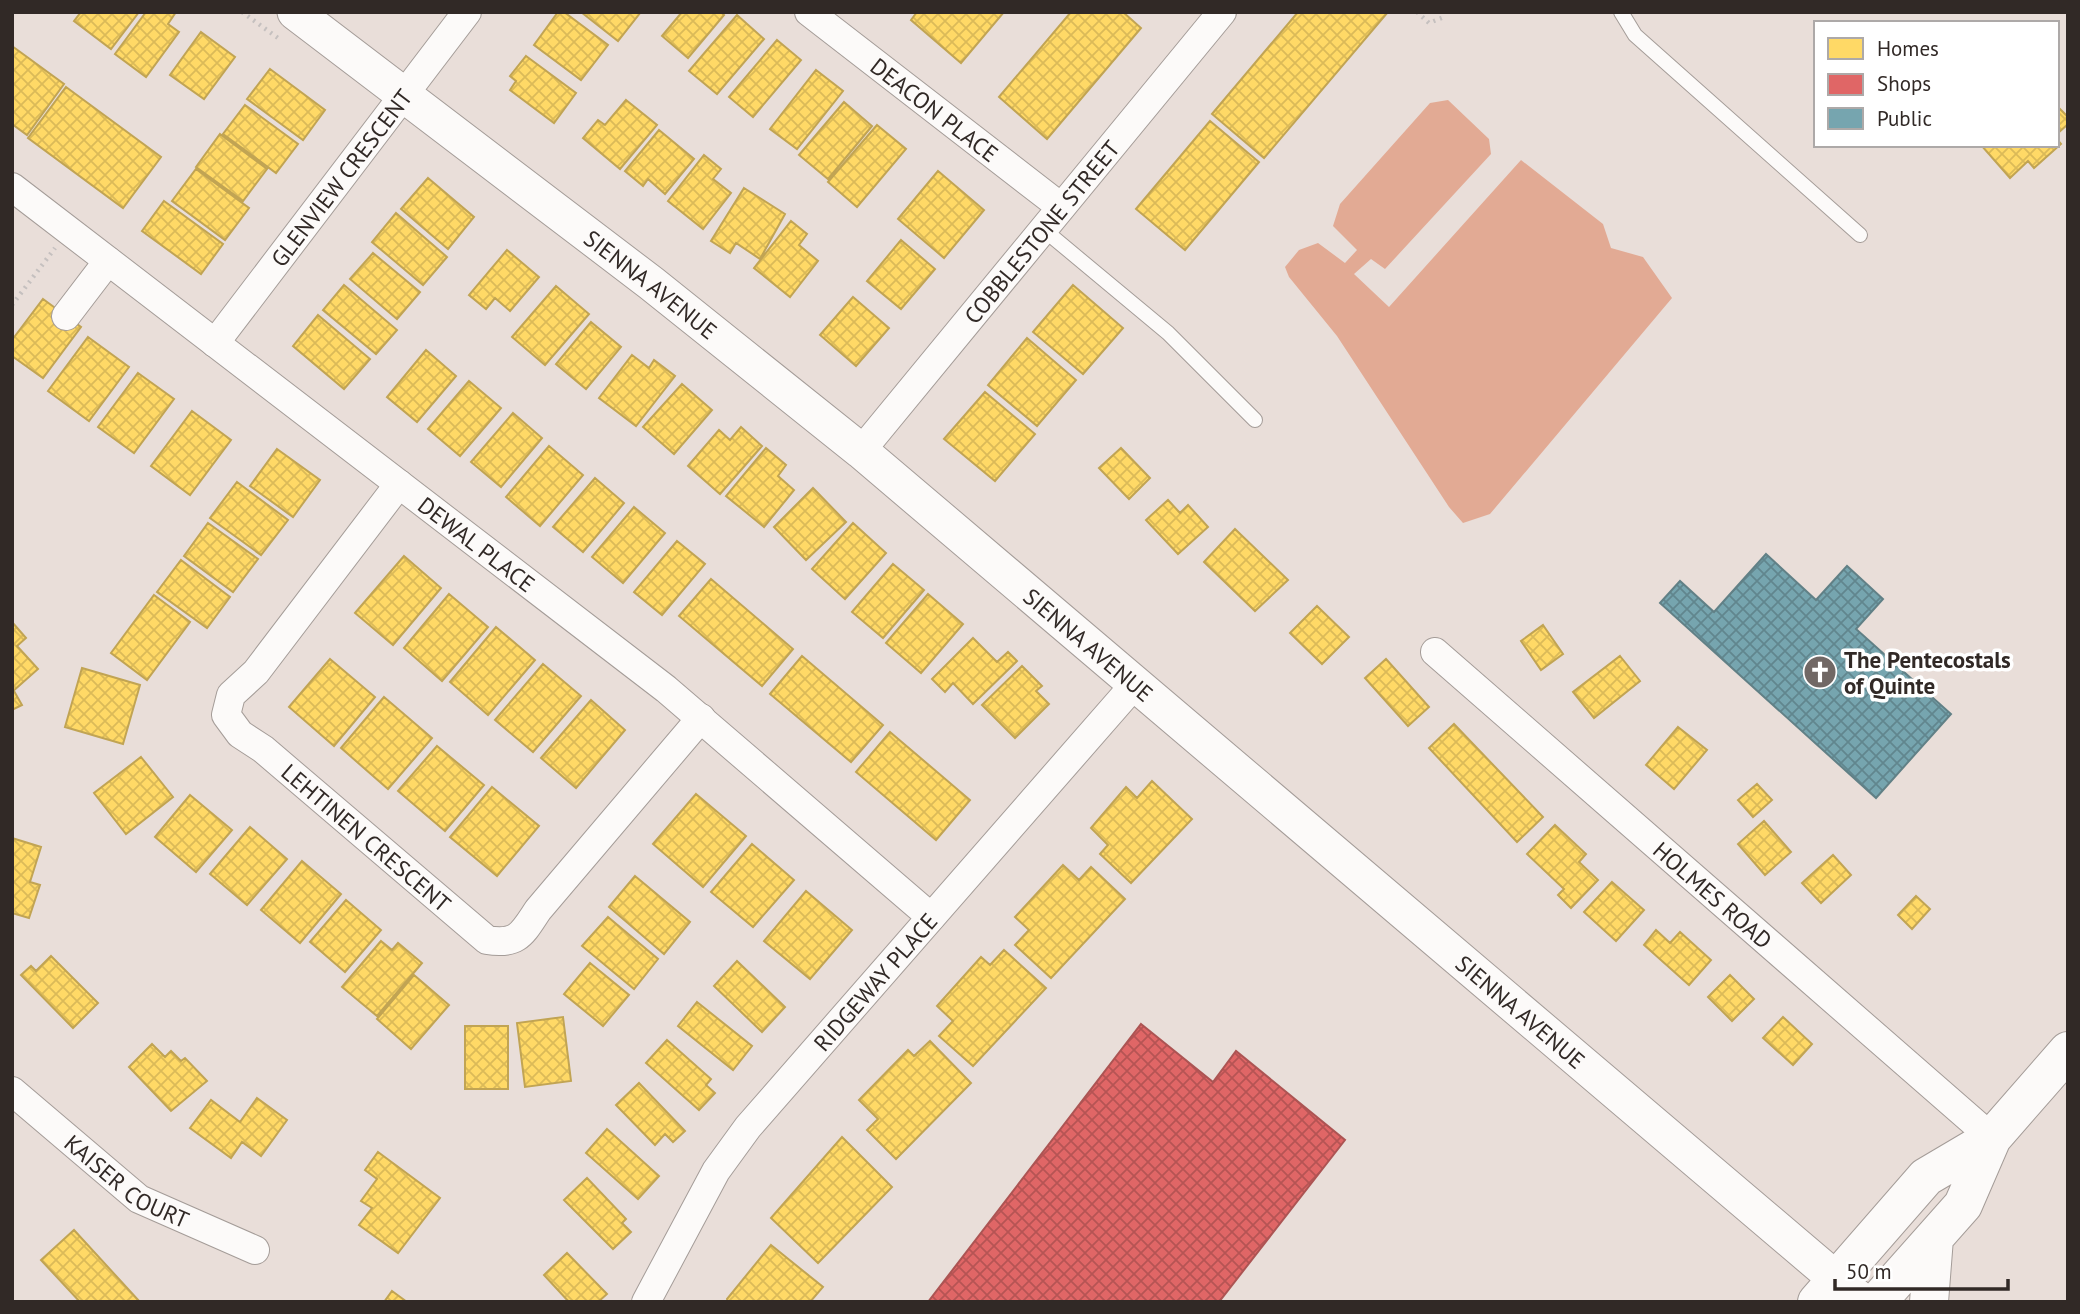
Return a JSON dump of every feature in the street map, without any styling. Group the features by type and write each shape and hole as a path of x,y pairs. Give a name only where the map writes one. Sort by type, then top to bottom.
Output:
{"main road":[{"path":"1877,1302 1963,1205 1992,1138 2068,1051"},
{"path":"1839,1294 1926,1177 1992,1138"},
{"path":"1929,1302 1934,1238"}],"street":[{"name":"SIENNA AVENUE","path":"295,12 651,284 861,451 1135,684 1839,1294"},
{"name":"GLENVIEW CRESCENT","path":"215,343 467,12"},
{"name":"COBBLESTONE STREET","path":"861,451 1222,12"},
{"name":"DEACON PLACE","path":"828,18 1061,207"},
{"name":"DEWAL PLACE","path":"12,187 701,718 931,917"},
{"path":"66,316 108,261"},
{"name":"LEHTINEN CRESCENT","path":"399,484 256,672 231,695 226,715 240,734 263,749 487,940 504,943 520,936 538,911 701,718"},
{"name":"HOLMES ROAD","path":"1435,652 1992,1138"},
{"name":"RIDGEWAY PLACE","path":"646,1302 716,1171 748,1127 1135,684"},
{"name":"KAISER COURT","path":"12,1091 139,1199 255,1250"}],"lane":[{"path":"1621,12 1635,35 1860,236"},
{"path":"1043,229 1168,333 1255,420"}],"path":[{"path":"1417,12 1429,23 1444,17"},
{"path":"12,305 69,230"}],"shaded area":[{"path":"1448,100 1489,139 1491,154 1385,269 1371,259 1354,274 1389,307 1521,160 1603,224 1611,248 1643,257 1672,298 1490,514 1463,523 1449,507 1337,336 1289,277 1285,267 1299,250 1318,243 1345,263 1357,250 1333,226 1340,204 1430,103"}],"building: Homes":[{"path":"81,12 139,12 111,49 74,21"},
{"path":"146,12 176,12 168,24 179,32 146,77 115,54"},
{"path":"558,12 564,12 608,45 581,80 534,45"},
{"path":"581,12 639,12 640,13 618,41"},
{"path":"682,12 721,12 724,15 688,58 662,36"},
{"path":"917,12 1004,12 961,63 911,20"},
{"path":"1071,12 1123,12 1141,28 1047,139 999,97"},
{"path":"1298,12 1388,12 1264,158 1212,114"},
{"path":"737,15 764,39 717,94 689,71"},
{"path":"201,32 235,57 204,99 170,75"},
{"path":"777,40 801,60 753,117 729,97"},
{"path":"12,46 64,84 27,135 12,124"},
{"path":"526,56 576,93 554,123 510,90 516,81 510,76"},
{"path":"270,69 325,110 303,140 247,99"},
{"path":"816,70 843,91 797,149 770,129"},
{"path":"66,87 161,157 123,208 28,138"},
{"path":"626,100 657,125 620,169 583,138 598,120 605,125"},
{"path":"844,102 872,126 828,179 799,155"},
{"path":"245,105 298,144 276,173 223,134"},
{"path":"2059,108 2068,117 2068,124 2059,132"},
{"path":"1210,121 1259,162 1185,250 1136,209"},
{"path":"877,125 906,149 857,207 828,182"},
{"path":"659,130 694,159 665,194 648,179 643,186 625,171"},
{"path":"220,134 267,169 243,201 196,167"},
{"path":"1983,147 2058,147 2034,168 2028,161 2010,178"},
{"path":"704,155 721,169 713,179 731,193 703,229 668,201"},
{"path":"196,169 249,208 225,240 172,201"},
{"path":"938,171 984,210 944,258 898,219"},
{"path":"428,178 474,217 448,249 401,209"},
{"path":"744,188 785,214 760,259 736,243 730,253 711,241"},
{"path":"164,201 223,244 201,274 142,231"},
{"path":"396,213 447,257 423,285 372,242"},
{"path":"791,221 807,234 799,245 818,261 790,297 754,268"},
{"path":"901,240 935,269 901,309 867,281"},
{"path":"507,250 539,277 510,311 495,298 486,309 469,295"},
{"path":"373,253 420,292 397,319 350,279"},
{"path":"344,285 397,330 376,354 323,310"},
{"path":"1073,285 1123,328 1083,374 1033,332"},
{"path":"556,286 589,314 545,365 512,337"},
{"path":"853,297 889,328 856,366 820,335"},
{"path":"43,299 81,327 43,378 12,356 12,340"},
{"path":"318,315 370,359 344,389 293,346"},
{"path":"591,322 621,347 586,389 556,364"},
{"path":"88,337 129,367 89,421 48,391"},
{"path":"1027,338 1076,380 1037,426 988,385"},
{"path":"426,350 456,376 417,422 387,397"},
{"path":"632,355 649,368 654,360 675,376 636,426 599,398"},
{"path":"138,373 174,399 134,453 98,427"},
{"path":"469,381 501,408 460,456 428,429"},
{"path":"682,384 712,410 674,454 643,427"},
{"path":"985,392 1035,434 995,481 944,439"},
{"path":"192,411 231,440 190,495 151,466"},
{"path":"513,413 542,438 501,487 471,462"},
{"path":"741,427 762,446 720,494 688,466 719,430 730,440"},
{"path":"549,446 583,475 540,526 506,497"},
{"path":"766,448 786,465 778,476 794,490 764,527 726,496"},
{"path":"1121,448 1150,478 1129,499 1099,468"},
{"path":"277,449 320,480 293,517 250,486"},
{"path":"595,478 624,503 583,552 553,527"},
{"path":"237,482 288,520 261,555 210,518"},
{"path":"813,488 846,522 806,560 774,527"},
{"path":"1168,500 1180,513 1188,505 1208,527 1178,554 1146,520"},
{"path":"634,507 665,533 623,583 592,557"},
{"path":"208,523 258,559 233,592 184,556"},
{"path":"853,523 886,553 845,599 812,569"},
{"path":"1235,529 1288,580 1255,611 1204,562"},
{"path":"677,541 705,564 662,615 634,592"},
{"path":"404,556 441,588 393,645 355,613"},
{"path":"181,560 230,597 207,628 157,592"},
{"path":"893,564 924,590 883,638 852,612"},
{"path":"711,579 793,649 762,686 679,616"},
{"path":"449,594 488,627 442,681 404,648"},
{"path":"928,594 963,624 921,673 886,643"},
{"path":"154,595 190,622 147,680 111,653"},
{"path":"1317,606 1349,637 1322,664 1290,633"},
{"path":"12,622 26,638 17,646 38,669 12,692"},
{"path":"1543,625 1563,654 1541,670 1521,641"},
{"path":"496,627 535,660 488,715 450,682"},
{"path":"973,638 997,662 1008,652 1017,661 973,704 953,683 945,692 932,679"},
{"path":"802,656 883,725 851,762 770,694"},
{"path":"1620,656 1640,681 1594,718 1573,692"},
{"path":"330,659 375,697 334,746 289,707"},
{"path":"1386,659 1429,707 1408,726 1365,678"},
{"path":"543,664 581,696 533,752 495,720"},
{"path":"1022,666 1042,686 1036,691 1049,704 1015,738 982,705"},
{"path":"82,668 140,685 123,744 65,727"},
{"path":"14,691 22,705 12,710 12,692"},
{"path":"384,697 432,738 388,789 341,748"},
{"path":"591,700 625,730 576,788 541,758"},
{"path":"1454,724 1543,817 1517,842 1429,748"},
{"path":"1678,727 1707,750 1674,789 1646,765"},
{"path":"890,732 970,800 936,840 856,772"},
{"path":"437,746 484,785 445,831 398,791"},
{"path":"141,757 173,797 126,834 94,793"},
{"path":"1152,781 1192,819 1131,883 1100,854 1108,845 1091,828 1126,787 1137,798"},
{"path":"1757,784 1772,800 1753,817 1738,800"},
{"path":"492,787 539,826 497,876 450,837"},
{"path":"696,794 746,836 703,887 653,844"},
{"path":"190,795 232,830 196,872 155,837"},
{"path":"1764,821 1791,852 1765,875 1738,844"},
{"path":"1555,825 1586,854 1579,862 1598,880 1571,908 1558,895 1564,889 1527,854"},
{"path":"250,827 287,859 247,905 210,874"},
{"path":"12,838 41,847 30,882 40,885 29,918 12,913"},
{"path":"752,844 794,880 753,927 711,892"},
{"path":"1833,855 1851,875 1821,903 1802,883"},
{"path":"302,861 341,894 300,943 261,910"},
{"path":"1063,865 1079,880 1091,867 1125,899 1051,978 1015,945 1029,930 1015,917"},
{"path":"635,876 690,922 664,954 609,907"},
{"path":"1612,882 1644,910 1616,941 1584,912"},
{"path":"806,891 852,930 810,979 764,941"},
{"path":"1916,896 1930,909 1912,929 1898,915"},
{"path":"346,900 381,930 345,972 310,942"},
{"path":"608,917 658,959 634,989 582,946"},
{"path":"1656,930 1670,943 1680,932 1711,960 1689,985 1644,945"},
{"path":"381,941 392,950 398,943 422,963 377,1016 342,987"},
{"path":"1004,950 1046,988 973,1066 939,1036 953,1021 937,1006 981,957 990,965"},
{"path":"51,956 98,1003 73,1028 21,975 31,966 36,971"},
{"path":"737,961 785,1007 762,1032 714,986"},
{"path":"590,963 629,995 603,1026 564,994"},
{"path":"414,975 449,1005 411,1049 377,1019"},
{"path":"1730,975 1754,999 1732,1021 1708,997"},
{"path":"697,1002 752,1046 733,1070 678,1026"},
{"path":"563,1017 571,1081 525,1087 517,1023"},
{"path":"1783,1017 1812,1044 1793,1065 1763,1038"},
{"path":"465,1026 508,1026 508,1089 465,1089"},
{"path":"667,1040 711,1079 706,1085 715,1093 699,1110 646,1063"},
{"path":"930,1041 971,1083 896,1159 867,1130 878,1119 859,1100 908,1050 914,1056"},
{"path":"152,1044 165,1057 171,1051 181,1061 185,1058 207,1081 171,1111 129,1067"},
{"path":"639,1083 685,1131 673,1142 665,1134 655,1145 616,1105"},
{"path":"257,1098 287,1120 261,1156 242,1142 231,1158 190,1128 211,1100 240,1122"},
{"path":"607,1129 659,1176 638,1199 586,1153"},
{"path":"842,1137 892,1187 818,1263 771,1218"},
{"path":"378,1152 440,1198 398,1253 359,1225 372,1208 361,1201 377,1179 365,1170"},
{"path":"587,1178 626,1219 622,1223 631,1232 613,1249 564,1200"},
{"path":"74,1230 140,1302 80,1302 41,1260"},
{"path":"771,1245 823,1287 810,1302 728,1302 727,1299"},
{"path":"567,1253 607,1294 598,1302 569,1302 544,1275"},
{"path":"392,1291 407,1302 384,1302"}],"building: Shops":[{"path":"1141,1024 1213,1082 1236,1051 1345,1140 1219,1302 928,1302"}],"building: Public":[{"name":"The Pentecostals of Quinte","path":"1766,554 1816,600 1847,566 1883,599 1856,629 1951,714 1876,798 1660,603 1680,581 1714,612"}],"place":[{"name":"The Pentecostals of Quinte","path":"1820,672"}]}
